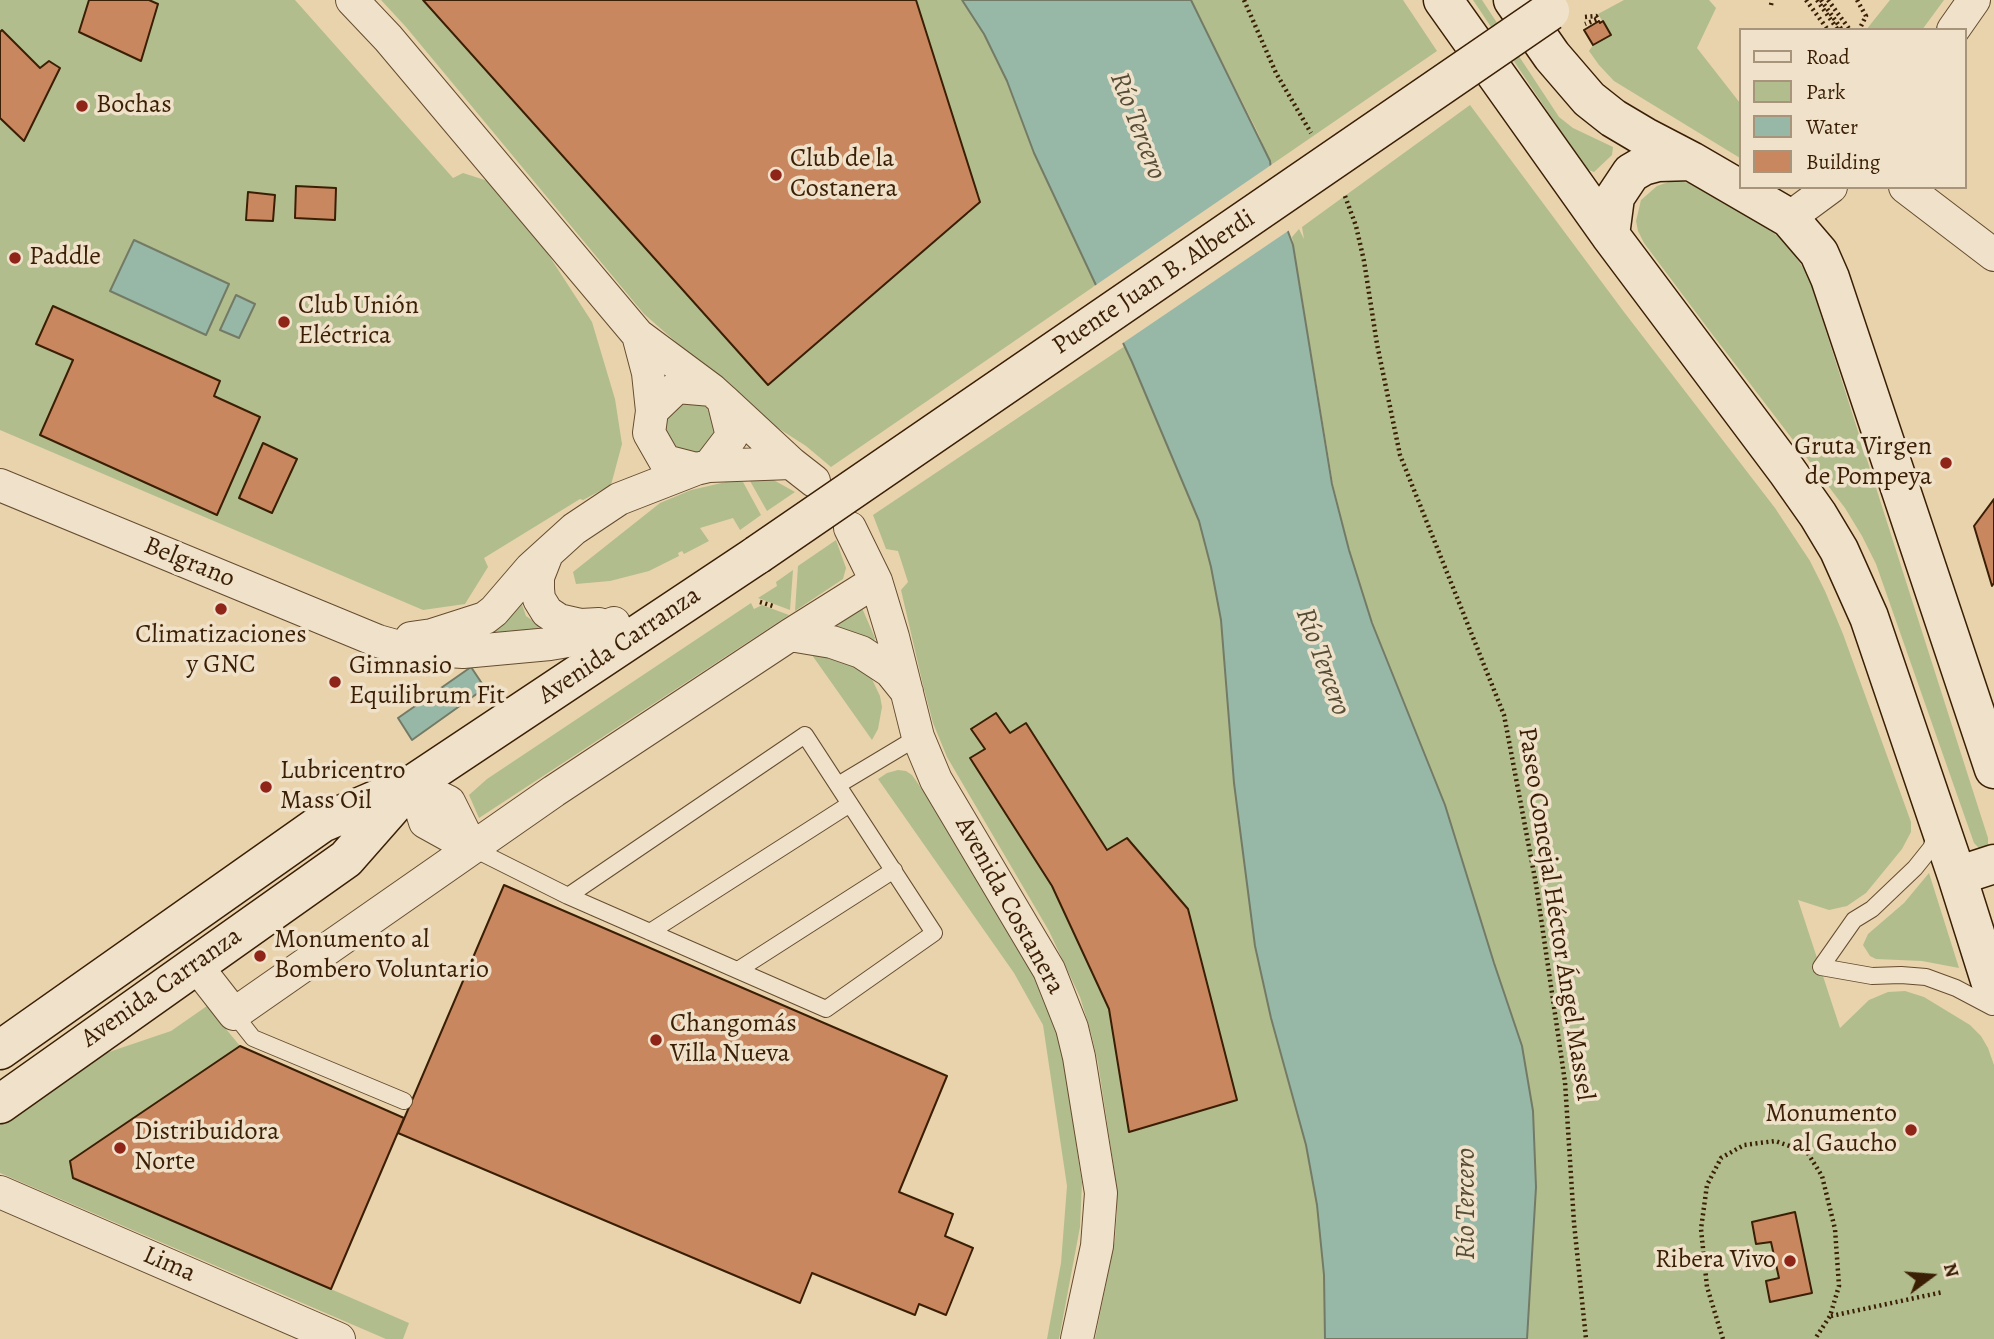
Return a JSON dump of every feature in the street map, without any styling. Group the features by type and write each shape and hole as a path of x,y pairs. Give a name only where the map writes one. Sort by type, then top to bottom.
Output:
{"main road":[{"path":"1443,0 1609,235 1787,471 1839,550 1869,617 1994,993"},
{"path":"1513,0 1559,66 1589,99 1613,118 1738,188"},
{"name":"Puente Juan B. Alberdi","path":"757,555 1570,14"},
{"path":"1609,235 1615,197 1631,173 1658,162 1691,161"},
{"path":"1739,189 1789,218 1819,253 1830,278 1994,769"},
{"name":"Avenida Carranza","path":"0,1051 322,823 413,784 757,555"},
{"name":"Avenida Carranza","path":"0,1104 346,859 413,784"},
{"path":"1957,876 1994,864"}],"street":[{"path":"352,0 388,38 638,335 718,395 802,472 702,468 666,461 650,422"},
{"path":"1954,28 1974,0"},
{"path":"1789,218 1828,189"},
{"path":"1908,189 1994,255"},
{"path":"619,499 645,455 650,422 648,373 638,335"},
{"path":"650,422 677,387 718,395"},
{"path":"378,641 432,635 485,618 531,568 574,529 619,499 702,468 732,436 718,395"},
{"name":"Belgrano","path":"0,485 378,641 423,651 476,651 568,640 614,623"},
{"name":"Avenida Costanera","path":"850,528 876,581 918,737 936,780 1049,970 1072,1028 1101,1193 1097,1246 1077,1339"},
{"path":"547,554 538,578 539,599 547,612 559,620 581,625 614,623 673,610"},
{"path":"195,964 234,1014 554,791 876,581"},
{"path":"790,635 832,642 861,653 890,671 907,692"},
{"path":"413,784 449,802 472,848"},
{"name":"Lima","path":"0,1192 339,1339"}],"lane":[{"path":"472,848 568,896 826,1009 934,933 805,735 568,896"},
{"path":"838,785 918,737"},
{"path":"650,932 850,804"},
{"path":"1940,827 1931,848 1915,868 1872,909 1854,920 1821,967 1872,976 1926,977 1956,988 1994,1008"},
{"path":"738,970 894,870"},
{"path":"234,1014 253,1038 404,1101"}],"path":[{"path":"1244,0 1276,73 1317,142"},
{"path":"1806,0 1827,28"},
{"path":"1819,0 1839,28"},
{"path":"1828,0 1849,28"},
{"path":"1857,0 1866,16 1860,28"},
{"name":"Paseo Concejal Héctor Ángel Massel","path":"1342,189 1356,226 1364,261 1399,455 1504,715 1536,884 1565,1082 1574,1223 1586,1339"},
{"path":"1723,1339 1707,1287 1701,1229 1707,1185 1721,1158 1744,1145 1775,1141 1807,1152 1822,1176 1835,1229 1839,1286 1830,1316 1815,1339"},
{"path":"1830,1316 1943,1292"}],"green space":[{"name":"Club Unión Eléctrica","path":"0,0 295,0 453,178 463,173 491,182 548,254 592,322 615,399 622,444 611,485 583,500 580,499 484,558 488,567 465,604 423,610 0,430"},
{"name":"Club de la Costanera","path":"381,0 962,0 984,33 1007,81 1034,153 1096,285 831,467 806,446 764,419 644,314","holes":["944,87 963,148 962,166 973,192 979,195 980,202 968,214 942,188"]},
{"path":"1191,0 1403,0 1437,51 1271,165 1258,133"},
{"path":"1473,0 1482,0 1559,117 1573,128 1613,147 1612,155 1594,172 1586,169"},
{"path":"1624,0 1709,0 1716,8 1697,48 1738,100 1738,157 1614,81 1589,51 1593,45 1611,35 1598,14"},
{"path":"1890,0 1944,0 1923,28 1868,28"},
{"path":"1470,105 1624,312 1775,508 1810,561 1825,591 1911,822 1911,832 1902,849 1866,893 1847,906 1829,910 1798,900 1840,1028 1869,1000 1888,992 1905,991 1924,997 1970,1025 1988,1048 1994,1065 1994,1339 1527,1339 1536,1187 1533,1111 1522,1046 1445,805 1372,623 1349,550 1333,484 1292,237 1299,229 1304,239 1302,227"},
{"path":"1674,180 1694,184 1760,221 1788,245 1808,275 1988,838 1985,849 1981,850 1974,843 1876,564 1862,536 1845,508 1709,330 1644,243 1638,231 1636,221 1641,200 1657,186"},
{"path":"1125,346 1199,521 1211,567 1221,620 1234,783 1255,946 1271,1018 1306,1145 1317,1205 1324,1275 1325,1339 1095,1339 1115,1239 1117,1210 1116,1182 1091,1033 1080,997 1049,931 947,757 933,723 901,590 908,582 898,551 886,549 873,515","holes":["996,713 1010,733 1026,723 1107,850 1127,839 1188,909 1236,1100 1129,1132 1109,1009 1052,886 970,759 985,749 971,729"]},
{"path":"684,395 708,400 723,420 698,460 674,455 659,435 663,410"},
{"path":"750,473 770,478 795,492 767,511 750,481"},
{"path":"726,482 743,482 761,515 740,530 733,518 700,528 709,541 684,554 682,551 678,553 679,556 649,571 610,581 576,584 573,572 660,503 691,490"},
{"path":"836,540 846,568 843,579 795,611 798,566"},
{"path":"793,570 790,610 758,598 777,586 776,582"},
{"path":"519,596 526,616 548,631 457,639"},
{"path":"751,603 754,609 762,605 789,615 479,818 469,795 487,779"},
{"path":"862,608 874,641 830,629"},
{"path":"807,648 838,652 870,675 882,707 878,729 872,740"},
{"path":"898,770 912,775 938,812 1038,980 1060,1037 1082,1183 1080,1227 1059,1339 1047,1339 1061,1263 1067,1186 1043,1025 1014,973 878,779"},
{"path":"1929,873 1959,968 1922,961 1876,959 1870,956 1863,945 1868,934 1904,903"},
{"path":"207,1006 240,1046 70,1160 73,1177 409,1323 403,1339 386,1339 0,1173 0,1124 106,1053 171,1031"}],"water":[{"name":"Río Tercero","path":"962,0 1191,0 1270,161 1274,194 1293,245 1332,484 1349,550 1372,623 1445,805 1522,1046 1533,1111 1536,1187 1527,1339 1325,1339 1324,1275 1317,1205 1306,1145 1271,1018 1255,946 1234,783 1221,620 1199,521 1132,362 1034,153 1007,81 984,34"},
{"path":"134,240 229,284 206,335 110,291"},
{"path":"236,295 255,304 239,338 220,330"},
{"path":"471,667 485,688 412,740 398,718"}],"pier":[{"path":"1274,163 1278,193 1291,229 1120,345 1093,287"}],"building":[{"path":"89,0 149,0 158,4 141,61 79,32"},
{"name":"Club de la Costanera","path":"423,0 916,0 980,202 768,385"},
{"path":"1603,21 1611,35 1593,45 1584,30"},
{"path":"2,30 40,68 49,61 60,68 24,141 0,118"},
{"path":"296,186 336,188 335,220 295,218"},
{"path":"248,192 275,195 273,221 246,220"},
{"path":"53,306 220,381 214,396 260,417 217,515 40,435 73,360 36,344"},
{"path":"263,443 297,459 272,513 239,498"},
{"path":"1994,499 1994,583 1992,586 1974,526"},
{"path":"996,713 1010,733 1026,723 1107,850 1127,838 1188,909 1237,1100 1129,1132 1109,1009 1052,886 970,758 985,749 971,729"},
{"path":"504,885 947,1076 899,1192 953,1214 945,1236 973,1248 946,1315 919,1304 915,1315 812,1273 800,1303 398,1133"},
{"path":"240,1046 404,1118 331,1289 73,1178 70,1161"},
{"name":"Ribera Vivo","path":"1795,1212 1812,1293 1770,1302 1766,1281 1779,1278 1771,1242 1756,1244 1752,1222"}],"place":[{"name":"Bochas","path":"82,106"},
{"name":"Club de la Costanera","path":"776,175"},
{"name":"Paddle","path":"15,258"},
{"name":"Club Unión Eléctrica","path":"284,322"},
{"name":"Gruta Virgen de Pompeya","path":"1946,463"},
{"name":"Climatizaciones y GNC","path":"221,609"},
{"name":"Gimnasio Equilibrum Fit","path":"335,682"},
{"name":"Lubricentro Mass Oil","path":"266,787"},
{"name":"Monumento al Bombero Voluntario","path":"260,956"},
{"name":"Changomás Villa Nueva","path":"656,1040"},
{"name":"Monumento al Gaucho","path":"1911,1130"},
{"name":"Distribuidora Norte","path":"120,1148"},
{"name":"Ribera Vivo","path":"1790,1261"}]}
